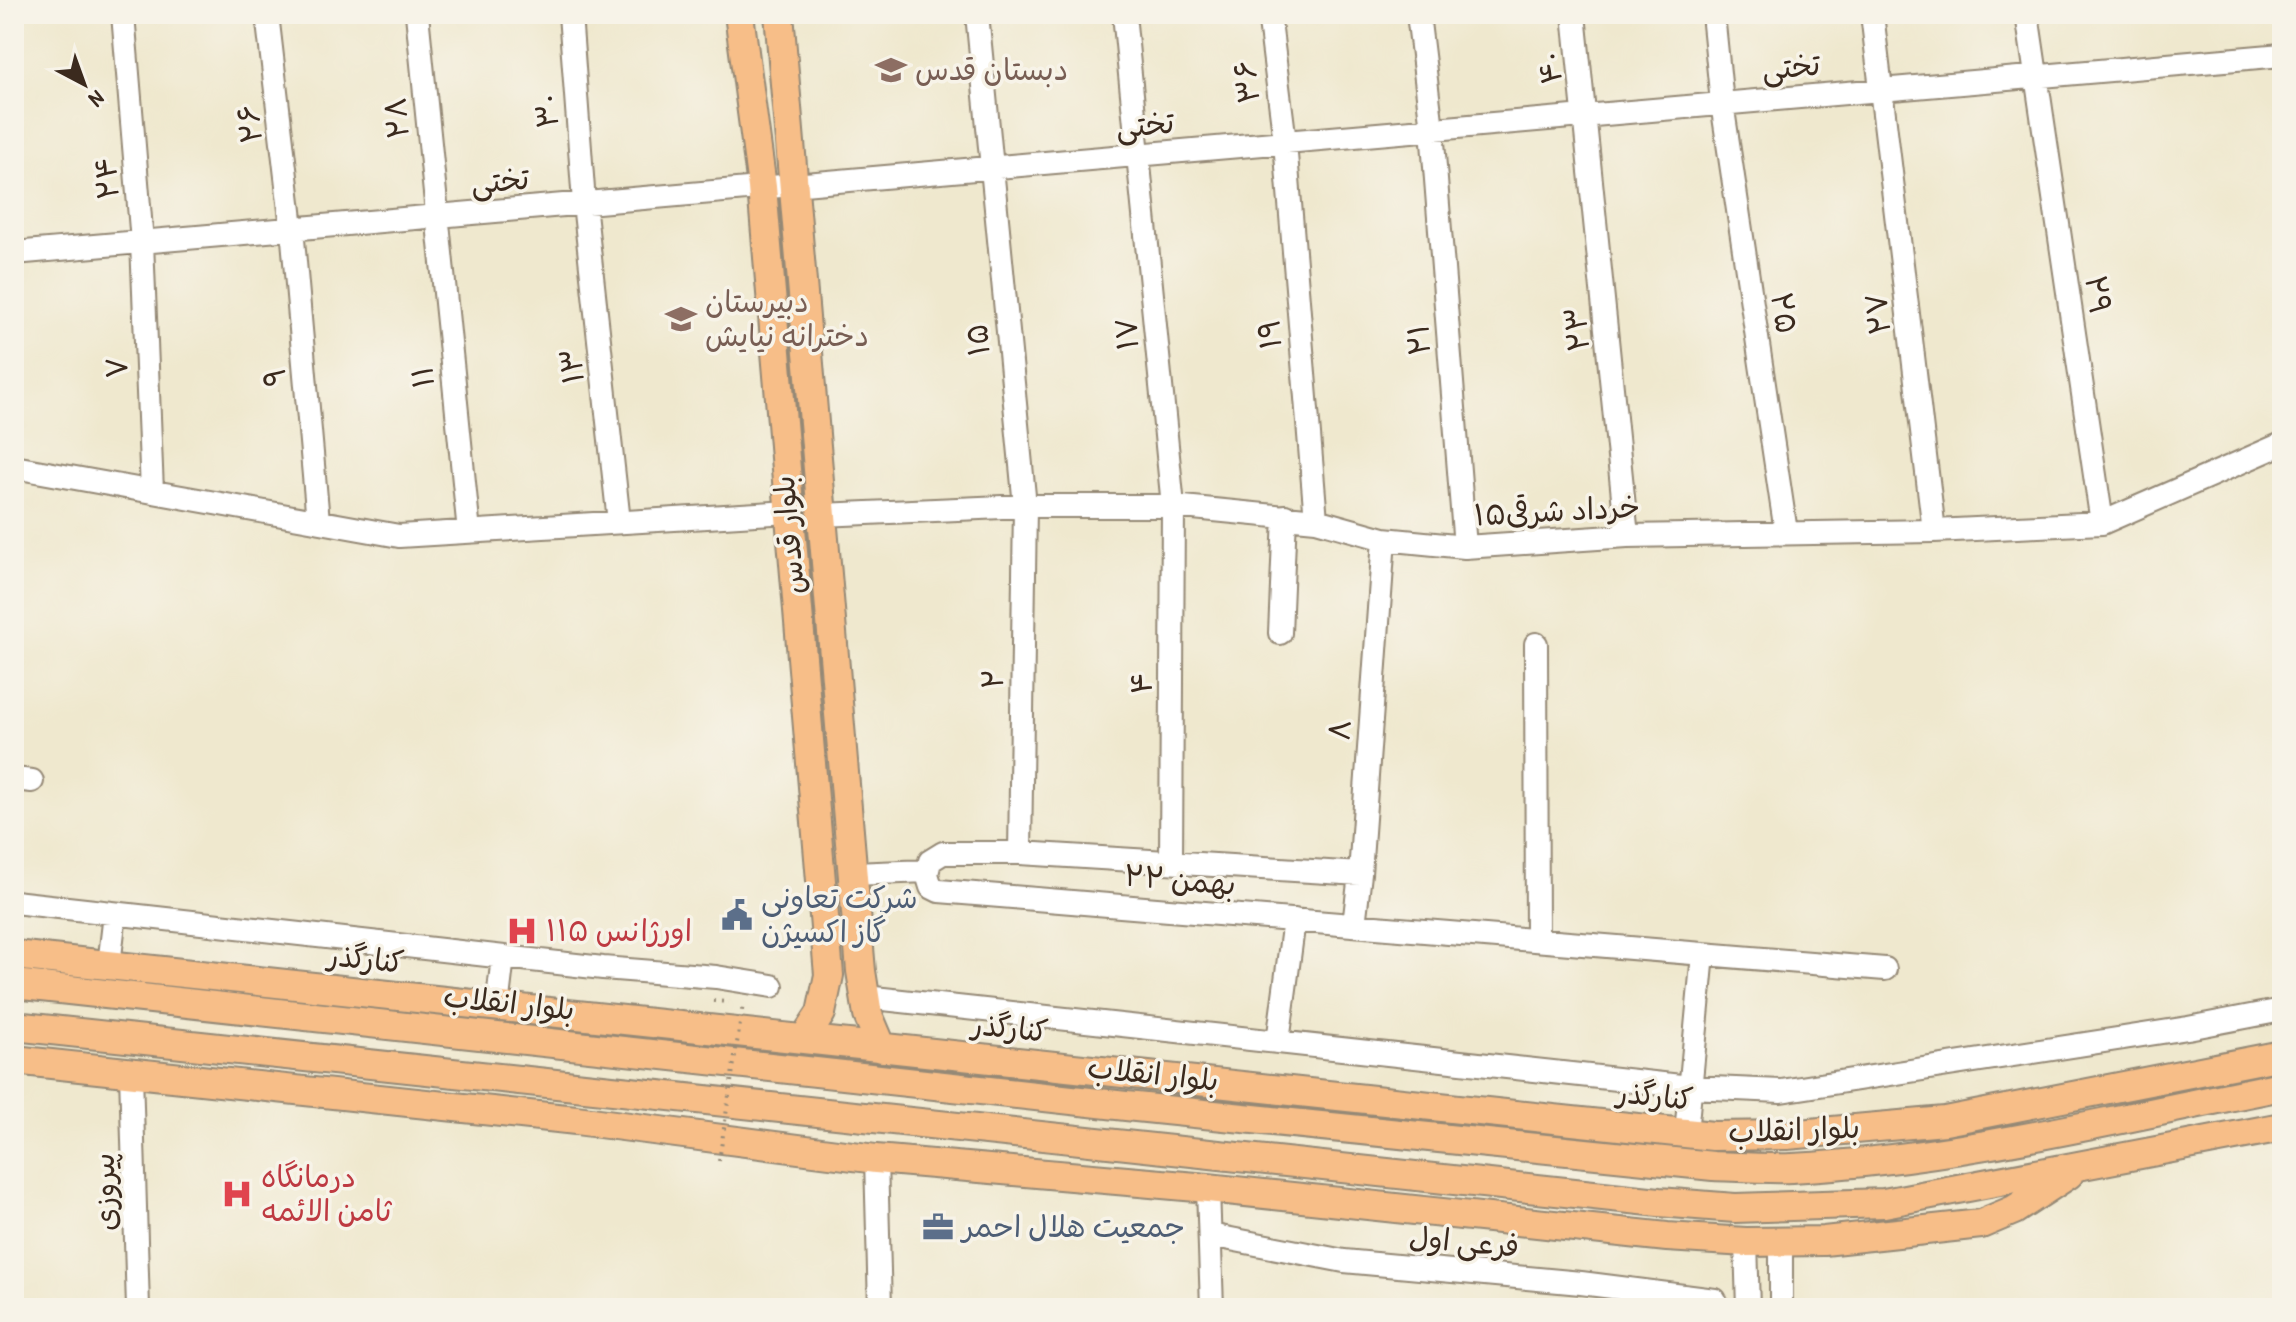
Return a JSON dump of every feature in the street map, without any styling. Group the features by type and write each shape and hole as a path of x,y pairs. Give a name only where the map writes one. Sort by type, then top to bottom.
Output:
{"main road":[{"name":"بلوار قدس","path":"739,14 762,187 829,975 821,1013 804,1039"},
{"name":"بلوار قدس","path":"779,14 865,997 868,1015 882,1048"},
{"path":"821,876 853,874"},
{"name":"کنارگذر","path":"14,955 1713,1136 1787,1135 1945,1121 2282,1055"},
{"path":"79,962 80,991"},
{"name":"بلوار انقلاب","path":"14,984 1641,1161 1788,1168 1867,1163 1959,1149 2282,1086"},
{"path":"585,1016 585,1046"},
{"path":"14,1026 1735,1208 1884,1203 2282,1127"},
{"path":"14,1060 576,1120 876,1159 1208,1188 1651,1235 1747,1256 1781,1255 1852,1239 1981,1224 2014,1210 2079,1167"},
{"path":"1126,1106 1130,1075"},
{"path":"576,1120 577,1086"},
{"path":"1443,1179 1447,1139"}],"street":[{"name":"۲۴","path":"123,14 142,242"},
{"name":"۲۶","path":"267,14 292,228"},
{"name":"۲۸","path":"417,14 436,216"},
{"name":"۳۰","path":"570,14 584,203"},
{"name":"۱۵","path":"977,14 1025,506"},
{"name":"۱۷","path":"1124,14 1173,506"},
{"name":"۳۶","path":"1269,14 1285,142"},
{"name":"۲۱","path":"1418,14 1432,129 1465,547"},
{"name":"۴۰","path":"1574,14 1586,115"},
{"name":"۲۵","path":"1713,14 1722,103 1786,532"},
{"name":"۲۷","path":"1872,14 1934,531"},
{"name":"۲۹","path":"2027,14 2102,523"},
{"name":"تختی","path":"14,253 2282,55"},
{"name":"۲۳","path":"1586,115 1627,536"},
{"name":"۱۹","path":"1285,142 1316,520"},
{"name":"۱۳","path":"584,203 619,522"},
{"name":"۱۱","path":"436,216 469,532"},
{"name":"۹","path":"292,228 318,521"},
{"name":"۷","path":"142,242 152,492"},
{"name":"۱۵خرداد شرقی","path":"822,515 1025,506 1173,506 1316,520 1384,539 1465,547 1627,536 1934,531 2102,523 2282,444"},
{"path":"14,467 399,536 789,512"},
{"name":"۲","path":"1020,853 1025,506"},
{"name":"۴","path":"1171,861 1173,506"},
{"path":"1280,633 1285,516"},
{"name":"۸","path":"1354,925 1384,539"},
{"path":"1536,644 1537,940"},
{"name":"۲۲ بهمن","path":"1360,874 1020,853 943,853 930,861 927,871 931,887 939,891 1885,969"},
{"path":"853,874 927,871"},
{"path":"14,902 503,957 716,977 772,986"},
{"path":"109,965 115,914"},
{"path":"1278,1042 1294,920"},
{"path":"1686,1133 1703,954"},
{"path":"497,1007 503,957"},
{"path":"865,997 1690,1087 1781,1091 2188,1028 2282,1010"},
{"name":"پیروزی","path":"131,1073 138,1308"},
{"path":"876,1159 880,1308"},
{"path":"1208,1188 1212,1308"},
{"name":"فرعی اول","path":"1210,1235 1344,1261 1581,1283 1715,1300"},
{"path":"1781,1255 1781,1308"},
{"path":"1747,1256 1748,1308"}],"path":[{"path":"719,1161 743,1004"}],"place":[{"name":"دبستان قدس","path":"891,70"},
{"name":"دبیرستان دخترانه نیایش","path":"681,319"},
{"name":"شرکت تعاونی گاز اکسیژن","path":"737,915"},
{"name":"اورژانس ۱۱۵","path":"522,931"},
{"name":"درمانگاه ثامن الائمه","path":"237,1194"},
{"name":"جمعیت هلال احمر","path":"938,1227"}]}
